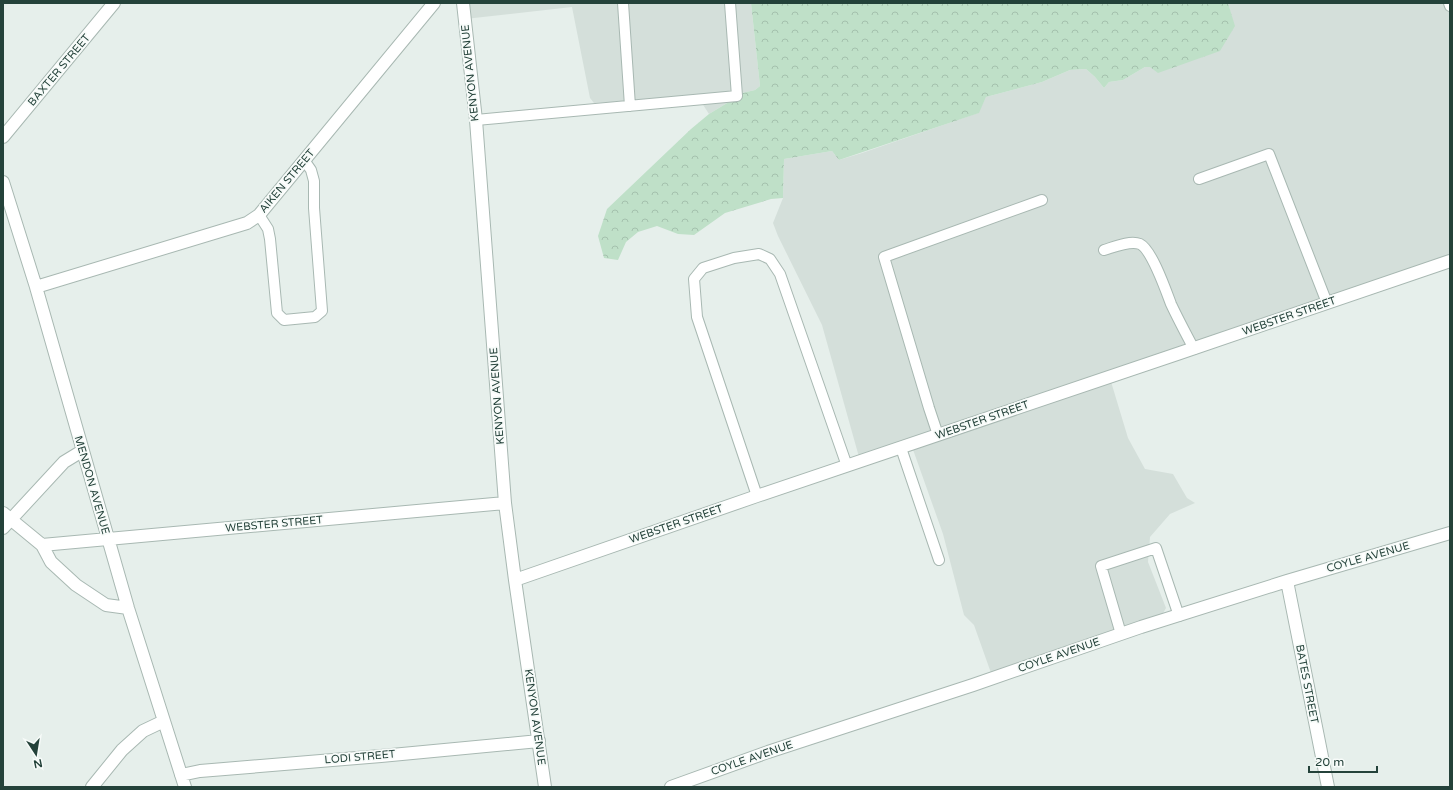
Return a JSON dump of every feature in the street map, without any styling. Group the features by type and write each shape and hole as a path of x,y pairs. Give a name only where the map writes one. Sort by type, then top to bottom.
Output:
{"street":[{"name":"BAXTER STREET","path":"3,137 114,3"},
{"name":"AIKEN STREET","path":"36,287 247,223 259,215 434,3"},
{"name":"KENYON AVENUE","path":"463,3 476,120 505,503 545,787"},
{"name":"MENDON AVENUE","path":"3,182 36,287 128,608 185,787"},
{"name":"WEBSTER STREET","path":"515,580 757,496 1450,261"},
{"path":"82,451 64,462 5,520 42,545 51,562 76,585 106,605 128,608"},
{"name":"WEBSTER STREET","path":"42,545 505,503"},
{"name":"COYLE AVENUE","path":"671,787 768,752 1121,634 1287,581 1450,533"},
{"name":"BATES STREET","path":"1287,581 1328,787"},
{"path":"92,787 122,750 143,731 164,721"},
{"name":"LODI STREET","path":"182,775 200,771 373,757 539,741"}],"lane":[{"path":"623,3 630,106"},
{"path":"476,120 736,96 730,3"},
{"path":"1199,179 1269,154 1327,303"},
{"path":"259,215 268,229 270,239 277,313 284,320 315,317 322,311 314,208 314,181 311,170 304,160"},
{"path":"938,435 884,256 1042,200"},
{"path":"1104,250 1131,243 1139,243 1145,247 1194,349"},
{"path":"757,496 696,317 694,279 704,268 734,258 759,254 770,259 780,274 847,466"},
{"path":"901,448 940,560"},
{"path":"1121,634 1101,566 1156,548 1179,616"}],"shaded area":[{"path":"461,3 751,3 760,86 755,90 738,94 737,97 709,114 698,97 594,103 590,98 572,7 465,19"},
{"path":"1228,3 1450,3 1450,257 1109,375 1128,438 1145,469 1173,474 1187,498 1195,503 1170,514 1150,537 1148,562 1166,608 1162,615 991,673 974,625 964,615 943,534 911,444 859,457 822,325 773,223 783,198 784,159 832,151 839,160 862,153 978,113 986,97 1042,82 1070,70 1086,69 1104,88 1109,82 1123,80 1145,67 1150,67 1234,26"}],"green space":[{"path":"751,3 1228,3 1235,26 1220,51 1158,73 1150,67 1145,67 1123,80 1109,82 1104,88 1086,69 1070,70 1042,82 986,97 979,113 839,160 832,151 784,159 783,198 771,199 725,213 694,235 678,234 657,226 638,232 626,242 618,260 604,258 598,236 607,209 691,129 709,114 737,97 738,94 755,90 760,86"}]}
